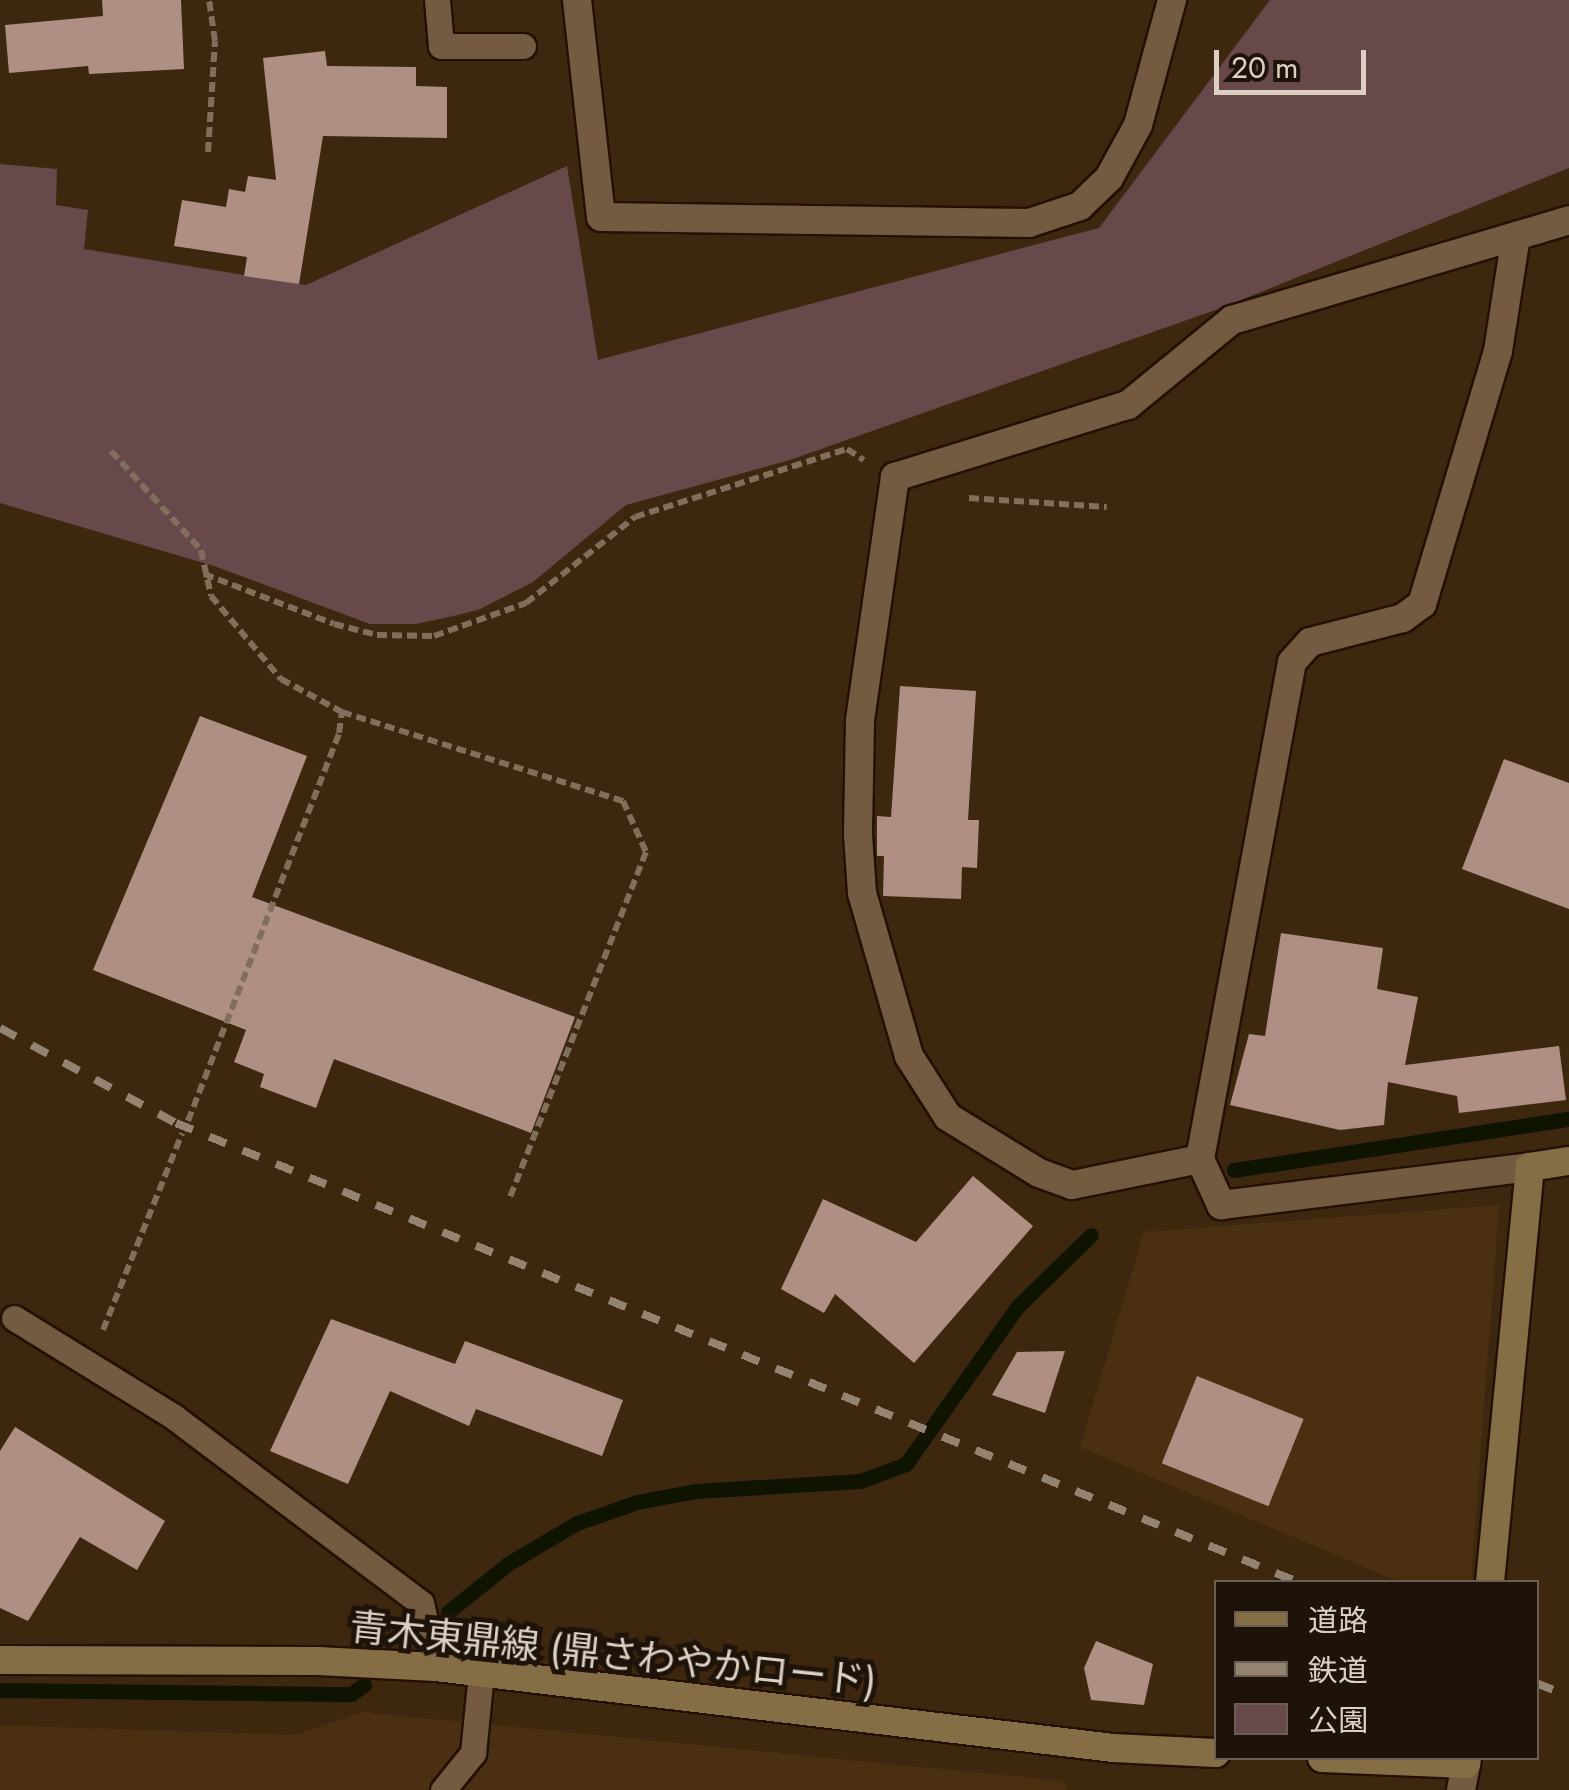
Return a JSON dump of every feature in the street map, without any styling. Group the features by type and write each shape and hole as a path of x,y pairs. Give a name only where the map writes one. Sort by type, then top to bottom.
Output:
{"main road":[{"path":"1490,1580 1530,1166 1569,1161"},
{"name":"青木東鼎線 (鼎さわやかロード)","path":"0,1660 318,1661 436,1667 1112,1748 1214,1753"},
{"path":"1346,1760 1464,1770"}],"street":[{"path":"578,0 601,218 1030,224 1080,206 1109,178 1138,125 1172,0"},
{"path":"1200,1159 1072,1185 1039,1173 948,1117 909,1056 862,893 858,834 860,720 895,478 1128,405 1232,320 1569,220"},
{"path":"1516,236 1498,351 1422,604 1403,618 1310,642 1292,662 1200,1159 1222,1205 1530,1166"}],"lane":[{"path":"437,0 441,46 524,46"},
{"path":"14,1318 174,1417 420,1604 436,1667"},
{"path":"443,1790 473,1753 481,1673"}],"path":[{"path":"208,152 214,42 210,0"},
{"path":"204,574 334,624 377,635 434,636 526,603 636,517 656,509 847,449 895,478"},
{"path":"111,452 201,550 211,596 282,679 342,712 623,801 646,852 510,1196"},
{"path":"961,497 1107,507"},
{"path":"188,1121 339,733 342,712"},
{"path":"90,1363 182,1133"}],"shaded area":[{"path":"1499,1205 1471,1580 1395,1580 1080,1447 1144,1232"},
{"path":"362,1712 1063,1781 1067,1790 0,1790 0,1725 295,1735"}],"green space":[{"path":"1270,0 1569,0 1569,168 1221,308 790,460 626,505 533,582 478,610 449,617 416,624 370,624 214,566 0,503 0,164 57,169 56,205 88,210 84,249 306,285 567,166 598,360 1099,228"}],"building":[{"path":"102,0 181,0 184,69 89,74 88,66 9,73 5,25 103,16"},
{"path":"325,51 327,66 416,67 416,86 447,87 447,138 323,136 299,284 244,276 247,257 174,246 182,200 226,207 229,189 245,192 248,176 276,180 263,58"},
{"path":"900,686 976,691 968,820 979,820 977,868 962,867 961,899 883,896 884,856 877,856 877,816 891,817"},
{"path":"200,716 307,756 252,897 575,1017 531,1133 334,1059 316,1108 260,1087 264,1074 234,1062 246,1030 93,970"},
{"path":"1504,759 1569,783 1569,909 1462,869"},
{"path":"1281,933 1383,948 1377,989 1418,997 1405,1065 1559,1046 1566,1100 1459,1113 1457,1096 1388,1082 1384,1125 1340,1130 1230,1105 1249,1034 1265,1036"},
{"path":"973,1176 1033,1226 914,1363 835,1294 824,1313 781,1289 823,1199 916,1242"},
{"path":"331,1319 455,1364 465,1341 623,1400 602,1456 476,1409 469,1426 390,1391 348,1484 270,1451"},
{"path":"1065,1351 1045,1413 992,1395 1017,1352"},
{"path":"1197,1376 1304,1419 1268,1506 1162,1463"},
{"path":"15,1427 165,1521 137,1570 80,1537 28,1621 0,1608 0,1451"},
{"path":"1096,1641 1153,1664 1144,1705 1091,1700 1084,1668"}],"waterway":[{"path":"1234,1170 1569,1119"},
{"path":"448,1612 509,1563 577,1523 637,1502 696,1491 860,1481 906,1464 1017,1307 1091,1235"},
{"path":"0,1690 351,1694 364,1685"}],"railway":[{"path":"0,1028 176,1123 1293,1580"},
{"path":"1539,1684 1569,1696"}]}
